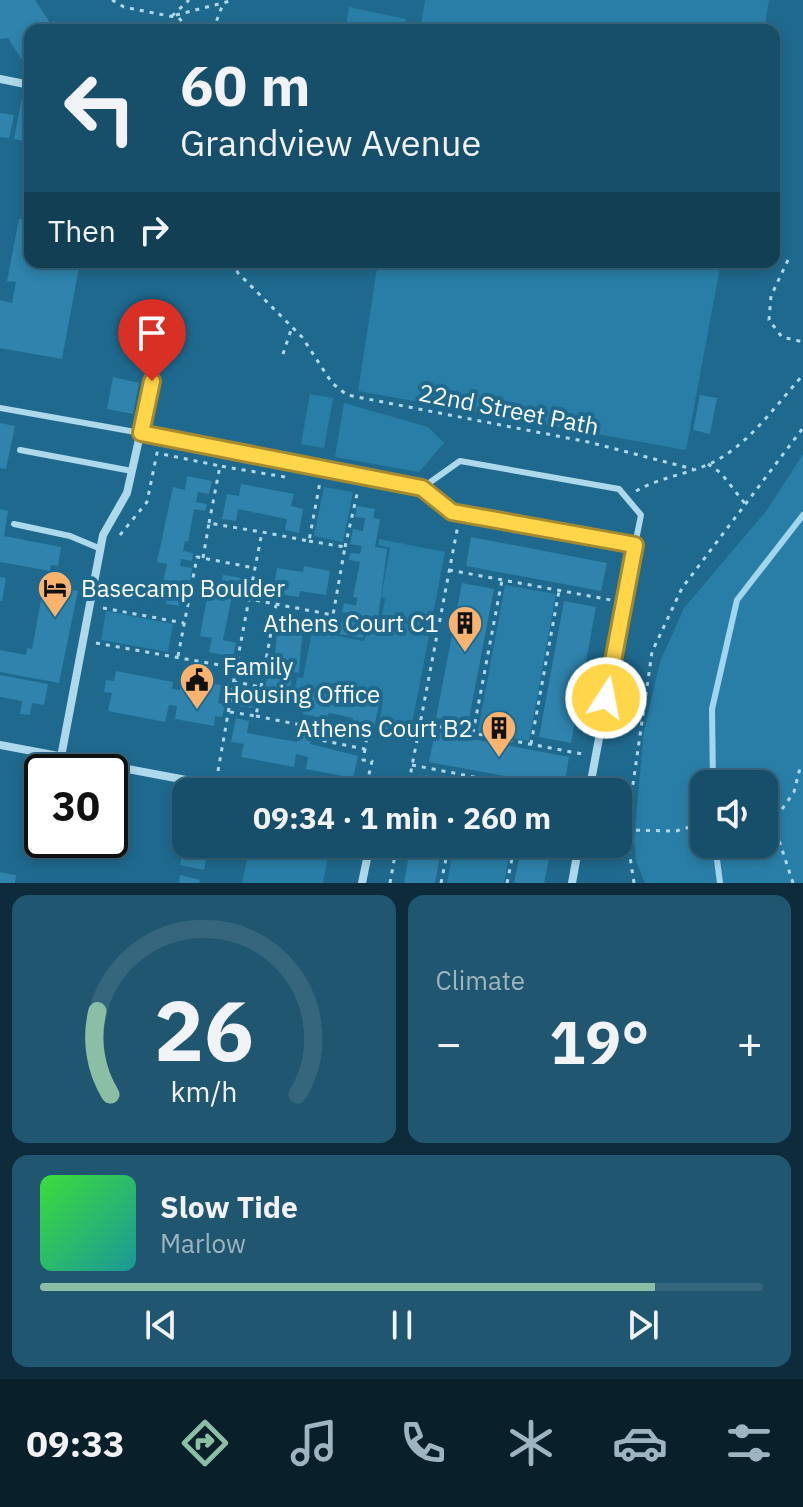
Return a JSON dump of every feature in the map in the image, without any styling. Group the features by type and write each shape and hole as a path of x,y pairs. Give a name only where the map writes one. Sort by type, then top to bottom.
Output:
{"street":[{"path":"0,79 24,84"},
{"path":"62,754 103,535 127,493 152,381"},
{"path":"141,433 422,488 452,512 635,545 592,778"},
{"path":"0,745 46,754"},
{"path":"128,769 174,778"},
{"path":"362,883 367,858"},
{"path":"572,883 576,858"}],"lane":[{"path":"0,408 141,433"},
{"path":"20,450 132,471"},
{"path":"422,488 460,461 619,489 641,515 635,545"},
{"path":"14,524 70,536 101,549"}],"path":[{"path":"112,0 124,7 179,18 184,24"},
{"path":"172,16 189,0"},
{"path":"172,16 234,0"},
{"path":"215,24 223,3"},
{"path":"788,260 771,296 769,320 782,337 803,342"},
{"name":"22nd Street Path","path":"235,268 292,327 314,353 332,383 347,395 588,442 693,469"},
{"path":"283,354 292,327"},
{"path":"625,497 669,475 708,464 752,433 803,375"},
{"path":"632,788 652,652 682,588 803,428"},
{"path":"118,538 147,502 157,453 291,478"},
{"path":"708,464 721,473 746,505"},
{"path":"203,558 220,466"},
{"path":"306,480 332,485"},
{"path":"309,541 320,482"},
{"path":"249,599 333,615 355,490 369,492"},
{"path":"410,778 462,513"},
{"path":"450,522 458,525"},
{"path":"209,523 345,547"},
{"path":"204,768 218,771 262,532"},
{"path":"178,657 197,557 255,568"},
{"path":"449,570 613,601 615,590"},
{"path":"473,733 502,580"},
{"path":"531,744 559,591"},
{"path":"101,620 106,594"},
{"path":"256,716 276,605"},
{"path":"103,608 184,623"},
{"path":"98,631 96,643 236,668"},
{"path":"235,682 261,687"},
{"path":"230,712 321,729"},
{"path":"365,749 320,740 322,722 417,740"},
{"path":"420,723 584,755 582,767"},
{"path":"368,731 363,760 372,761 368,778"},
{"path":"793,883 773,822 794,792 801,764"},
{"path":"412,765 475,778"},
{"path":"250,777 255,778"},
{"path":"632,830 676,831 690,827"},
{"path":"390,883 394,858"},
{"path":"441,883 446,858"},
{"path":"507,883 512,858"},
{"path":"630,858 634,883"}],"shaded area":[{"path":"425,0 769,0 765,24 421,24"},
{"path":"349,7 406,19 405,24 346,24"},
{"path":"377,268 720,268 686,450 358,391"},
{"path":"310,394 333,398 324,448 301,444"},
{"path":"344,403 428,427 444,443 419,472 335,457"},
{"path":"803,454 803,883 645,883 636,861 634,840 644,730 660,662 684,608 767,510"},
{"path":"324,487 353,492 343,542 314,536"},
{"path":"379,539 445,552 410,734 378,728 383,701 361,697 362,689 332,683 330,692 307,687 299,700 293,698 297,677 303,678 314,621 338,626 337,636 364,641 367,628 379,630 385,599 381,597 390,548 378,545"},
{"path":"505,585 556,594 529,741 478,731"},
{"path":"106,611 173,624 168,652 101,640"},
{"path":"247,858 327,858 323,883 242,883"},
{"path":"451,858 508,858 504,883 447,883"}],"building":[{"path":"0,0 35,0 50,23 54,21 56,24 24,24 24,63 8,38 0,39"},
{"path":"23,92 24,92 24,141 14,139"},
{"path":"0,113 14,115 9,138 0,137"},
{"path":"19,219 24,220 24,268 79,268 62,359 0,348 0,300 12,303 16,282 7,281"},
{"path":"113,377 139,383 133,414 107,409"},
{"path":"700,395 717,398 710,434 693,430"},
{"path":"0,423 15,426 6,469 0,468"},
{"path":"187,476 212,481 209,494 198,492 196,502 207,504 205,511 194,509 188,542 185,541 183,551 193,553 192,561 181,559 180,566 192,568 190,583 179,581 176,596 184,597 182,606 166,604 167,595 161,593 167,564 157,562 173,487 185,490"},
{"path":"241,484 294,494 291,506 303,509 299,533 285,530 287,519 238,509 236,521 222,519 227,494 239,496"},
{"path":"357,506 375,509 373,518 380,519 375,547 387,549 377,627 365,625 363,638 339,634 342,619 353,621 354,614 342,612 344,603 356,606 357,598 353,597 360,562 349,560 350,553 360,554 362,546 350,544 353,529 363,531 365,518 355,517"},
{"path":"0,509 8,511 4,536 61,547 58,566 51,565 50,571 0,562"},
{"path":"471,537 607,563 601,591 466,566"},
{"path":"304,566 330,571 326,595 300,591 299,597 273,593 277,568 303,572"},
{"path":"223,575 247,579 245,594 233,591 223,640 236,643 233,657 209,652 212,638 200,636 209,587 220,589"},
{"path":"0,577 6,578 2,601 0,601"},
{"name":"Athens Court C1","path":"462,583 494,589 468,724 436,718"},
{"name":"Basecamp Boulder","path":"44,584 78,591 59,683 0,672 0,650 26,655 27,648 32,649"},
{"path":"564,601 596,607 571,743 539,737"},
{"path":"278,618 303,623 299,673 293,672 288,698 264,694 269,668 274,669"},
{"path":"116,671 173,682 172,689 180,690 183,679 221,685 218,703 225,705 222,717 215,716 214,726 175,719 177,706 169,705 165,722 108,711 112,693 104,692 106,680 114,681"},
{"path":"0,675 48,684 44,705 32,703 30,715 20,714 22,701 0,697"},
{"path":"333,689 358,694 357,699 379,704 374,728 352,724 353,718 329,713 327,719 303,714 307,690 332,695"},
{"path":"241,690 255,693 252,708 238,706"},
{"path":"236,718 249,721 247,733 297,742 299,730 313,733 310,744 358,756 353,778 306,769 308,757 296,754 294,767 241,757 244,744 231,742"},
{"name":"Athens Court B2","path":"435,732 569,757 566,778 515,778 429,762"},
{"path":"181,858 206,858 204,870 180,865"},
{"path":"408,858 439,858 435,883 404,883"},
{"path":"519,858 549,858 544,883 514,883"},
{"path":"0,872 16,875 15,883 0,883"},
{"path":"180,875 200,880 199,883 179,883"}],"waterway":[{"path":"713,770 712,709 737,600 803,515"},
{"path":"717,858 720,883"}],"place":[{"name":"Basecamp Boulder","path":"55,619"},
{"name":"Athens Court C1","path":"465,654"},
{"name":"Family Housing Office","path":"197,711"},
{"name":"Athens Court B2","path":"499,759"}],"route":[{"path":"152,381 141,433 422,488 452,512 635,545 606,698"}]}
